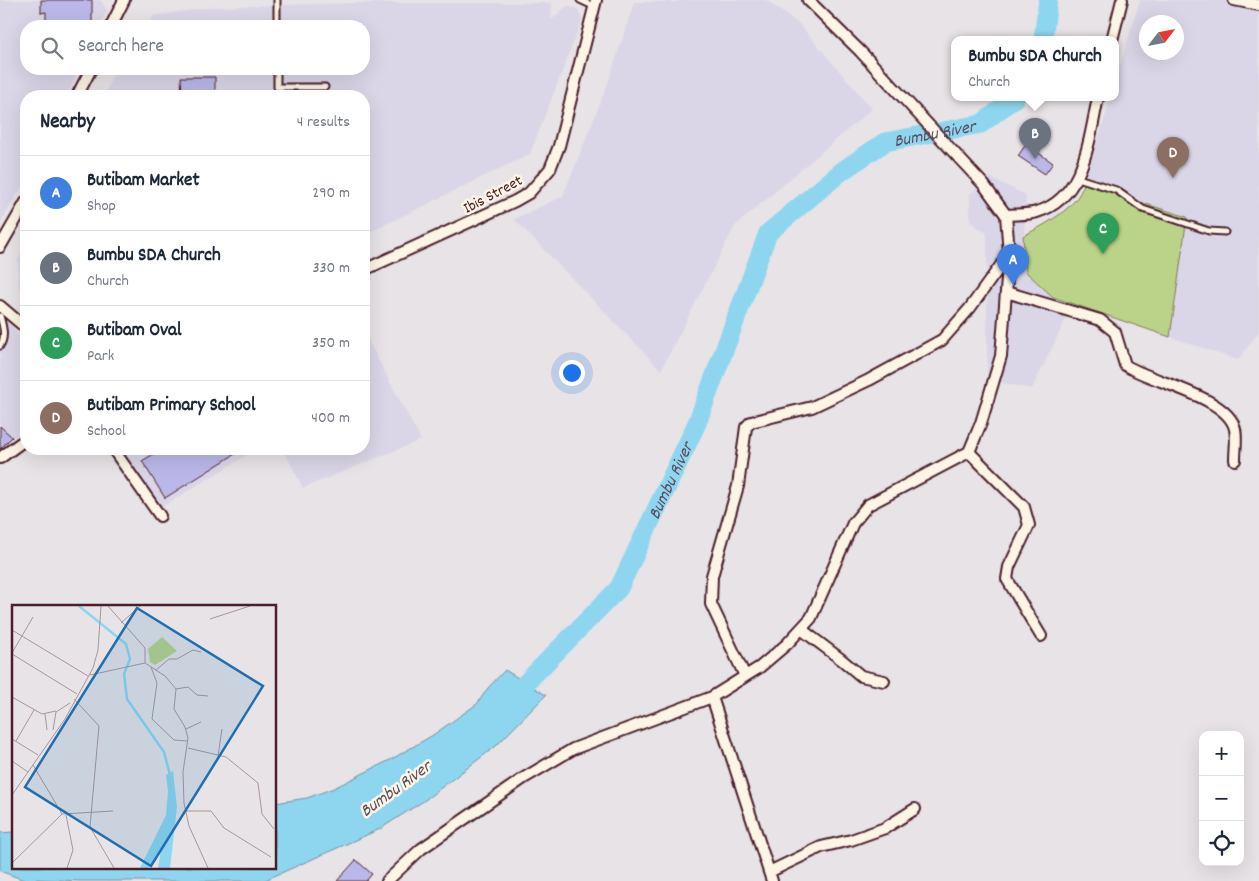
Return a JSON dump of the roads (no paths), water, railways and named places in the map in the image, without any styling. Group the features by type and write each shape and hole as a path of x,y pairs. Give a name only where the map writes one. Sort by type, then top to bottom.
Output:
{"street":[{"path":"114,20 124,0"},
{"path":"387,881 422,849 524,778 572,749 712,697 760,667 811,618 853,523 868,505 969,452 1001,356 1009,253 1006,215 984,185 833,24 808,0"},
{"path":"1113,36 1122,0"},
{"path":"1234,0 1259,5"},
{"name":"Ibis Street","path":"370,267 515,201 541,181 550,169 559,146 596,3"},
{"path":"80,90 88,75"},
{"path":"1006,215 1038,212 1059,200 1074,185 1082,169 1097,101"},
{"path":"0,247 20,212"},
{"path":"745,676 711,604 712,576 738,486 746,427 751,422 812,407 869,380 942,340 970,308 1009,253"},
{"path":"1006,292 1100,320 1115,332 1125,365 1137,373 1192,392 1223,412 1235,428 1235,460"},
{"path":"0,306 20,323"},
{"path":"0,458 20,443"},
{"path":"969,452 1024,507 1029,525 1009,567 1007,580 1041,636"},
{"path":"117,455 160,516"},
{"path":"801,629 861,676 884,681"},
{"path":"712,697 770,877 821,847 850,840 885,828 915,809"}],"lane":[{"path":"277,0 277,20"},
{"path":"580,0 596,3"},
{"path":"277,75 276,87 325,87"},
{"path":"1078,178 1116,190 1143,209 1209,231 1225,232"},
{"path":"0,316 4,327 3,342 0,346"}],"water":[{"path":"505,670 546,695 496,746 425,800 380,829 263,881 80,881 37,879 27,881 0,871 0,833 12,832 12,868 276,868 276,803 307,798 334,788 392,759 433,735 477,704 488,688"}],"waterway":[{"name":"Bumbu River","path":"1044,36 1048,0"},
{"name":"Bumbu River","path":"509,700 619,588 697,423 768,233 842,171 885,142 981,124 1011,101"}],"place":[{"name":"Bumbu SDA Church","path":"1035,159"},
{"name":"Butibam Primary School","path":"1173,178"},
{"name":"Butibam Oval","path":"1103,254"},
{"name":"Butibam Market","path":"1013,285"}]}
